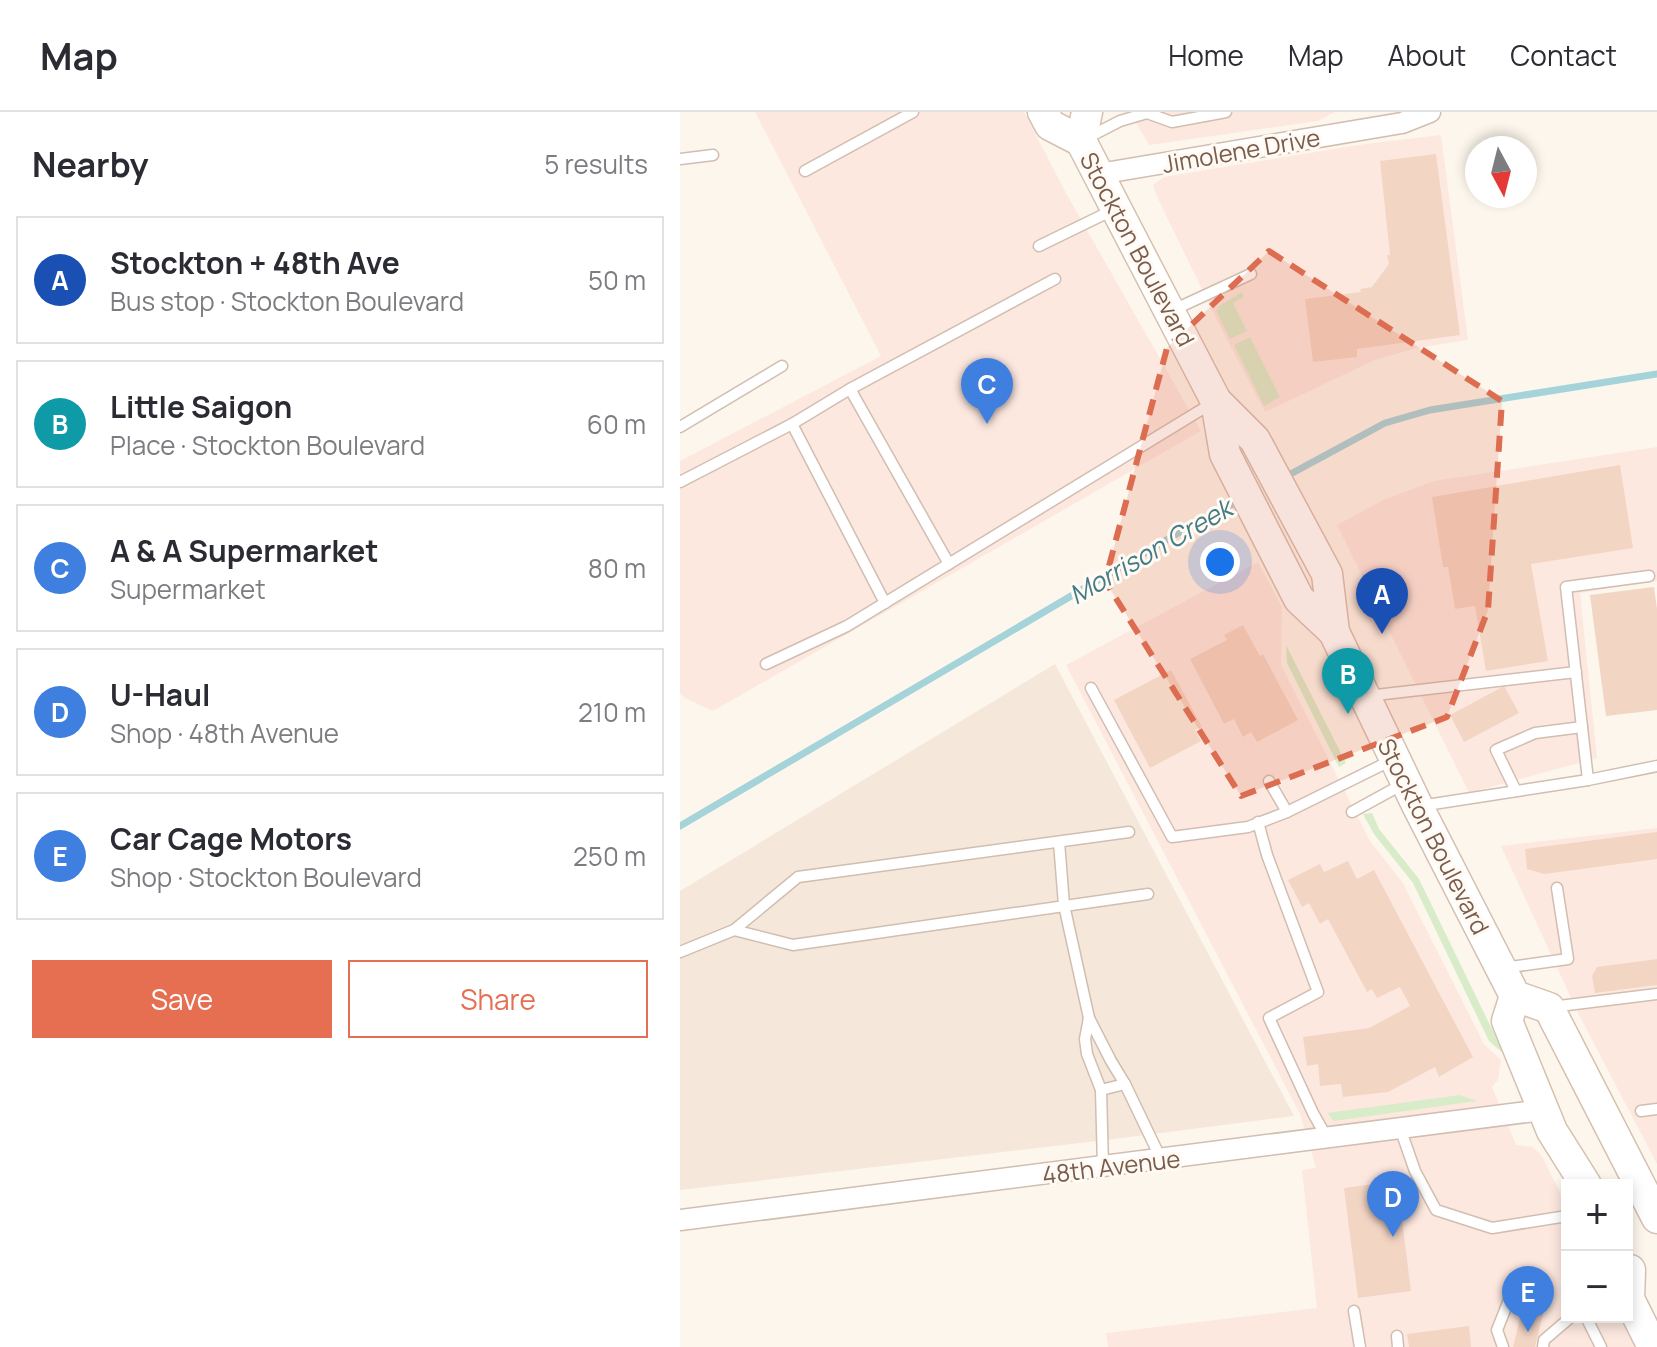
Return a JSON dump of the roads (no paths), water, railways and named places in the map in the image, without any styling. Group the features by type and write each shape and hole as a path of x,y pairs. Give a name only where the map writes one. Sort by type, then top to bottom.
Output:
{"main road":[{"name":"Stockton Boulevard","path":"1043,112 1050,125 1084,126 1099,174 1115,208 1216,401 1255,440 1293,512 1331,572 1334,632"},
{"name":"Stockton Boulevard","path":"1216,401 1225,454 1299,599 1334,632 1406,783 1515,996"},
{"path":"1582,1179 1542,1110 1507,1021 1515,996 1549,1008 1657,1218"},
{"path":"1633,1277 1657,1319"},
{"path":"1633,1307 1653,1347"}],"street":[{"name":"Jimolene Drive","path":"1099,174 1402,123 1430,112"},
{"name":"48th Avenue","path":"680,1220 1542,1110"}],"lane":[{"path":"805,171 913,112"},
{"path":"1084,126 1120,121 1147,112 1172,122 1226,112"},
{"path":"680,159 713,155"},
{"path":"1039,246 1115,208"},
{"path":"1169,311 1251,274"},
{"path":"680,482 1055,279"},
{"path":"680,427 782,366"},
{"path":"850,389 949,564"},
{"path":"766,664 847,626 1216,401"},
{"path":"792,424 885,603"},
{"path":"1588,780 1566,587 1649,576"},
{"path":"1366,696 1576,672"},
{"path":"1091,688 1172,837 1248,827 1287,812 1406,783 1516,791 1657,766"},
{"path":"1516,791 1496,750 1535,733 1582,727"},
{"path":"1269,781 1287,812"},
{"path":"1352,812 1406,783"},
{"path":"1258,822 1267,855 1318,992 1269,1018 1327,1138"},
{"path":"680,952 734,930 798,877 1129,832"},
{"path":"1059,842 1064,905 1089,1018 1161,1159"},
{"path":"1501,969 1568,959 1557,888"},
{"path":"734,930 793,945 1148,894"},
{"path":"1549,1008 1657,994"},
{"path":"1089,1018 1085,1039 1087,1054 1101,1090 1103,1167"},
{"path":"1101,1090 1125,1084"},
{"path":"1641,1111 1657,1109"},
{"path":"1400,1128 1415,1171 1436,1210 1492,1228 1561,1217"},
{"path":"1503,1347 1497,1330 1513,1290"},
{"path":"1354,1311 1360,1347"},
{"path":"1543,1347 1544,1340 1564,1323"},
{"path":"1589,1323 1601,1347"}],"waterway":[{"name":"Morrison Creek","path":"1285,477 1385,423 1430,410 1657,374"},
{"name":"Morrison Creek","path":"680,826 1180,532 1242,499"}],"place":[{"name":"A & A Supermarket","path":"987,424"},
{"name":"Stockton + 48th Ave","path":"1382,634"},
{"name":"Little Saigon","path":"1348,714"},
{"name":"U-Haul","path":"1393,1237"},
{"name":"Car Cage Motors","path":"1528,1332"}]}
